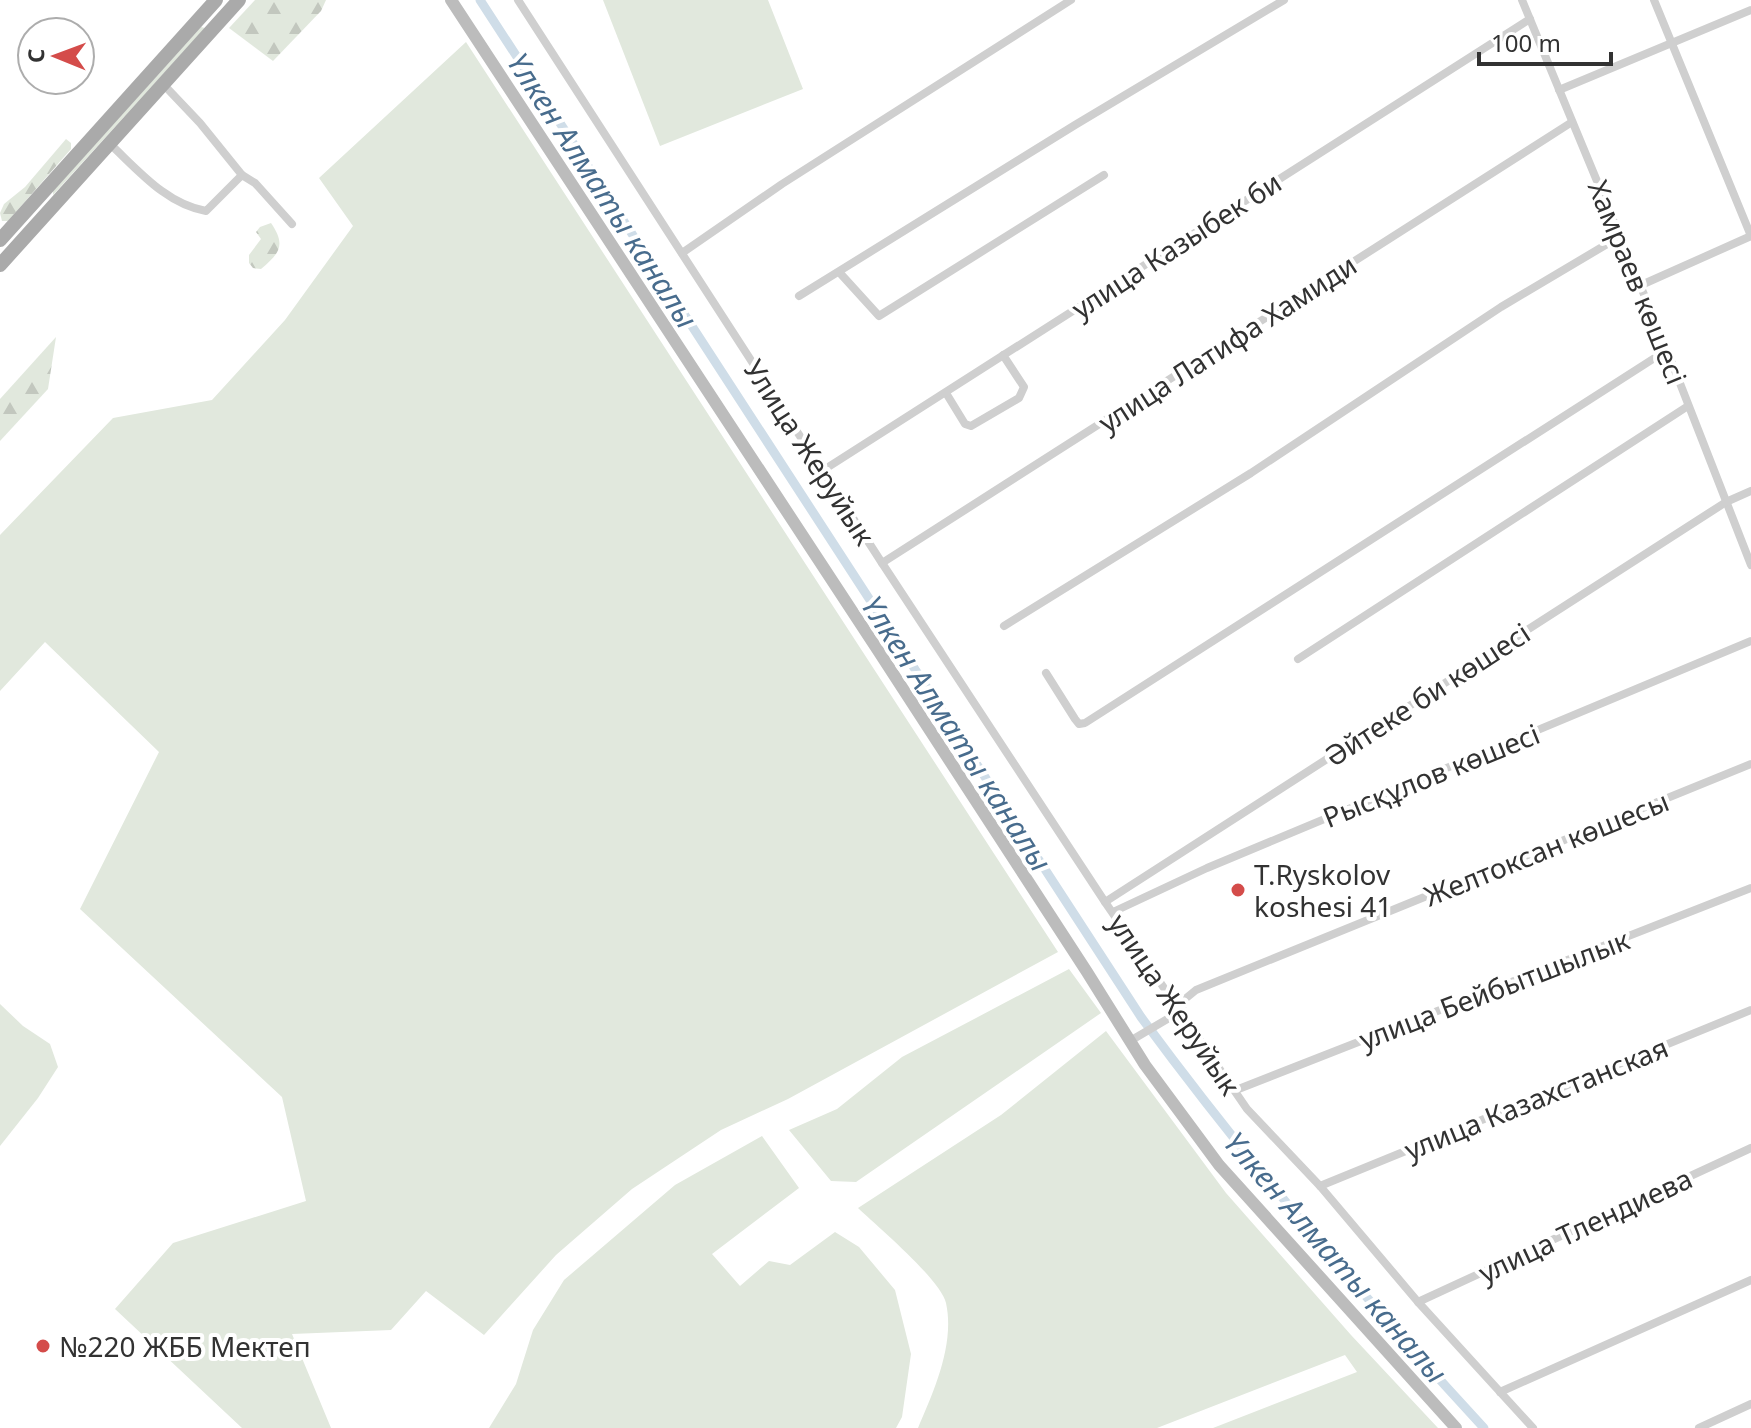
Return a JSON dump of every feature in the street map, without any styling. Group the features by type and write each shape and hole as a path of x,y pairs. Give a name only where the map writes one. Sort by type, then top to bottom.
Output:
{"main road":[{"path":"0,240 216,0"},
{"path":"0,265 239,0"},
{"path":"201,17 213,28"},
{"path":"43,193 54,205"}],"street":[{"path":"451,0 1130,1041 1219,1165 1456,1428"},
{"name":"Улица Жеруйык","path":"518,0 1105,902"},
{"path":"682,253 782,184 1071,0"},
{"path":"799,296 1284,0"},
{"name":"Хамраев көшесі","path":"1522,0 1667,350 1751,565"},
{"path":"1639,286 1751,236 1654,0"},
{"path":"1559,90 1751,10"},
{"name":"улица Казыбек би","path":"822,471 1530,19"},
{"path":"163,84 242,175 255,183 292,224"},
{"name":"улица Латифа Хамиди","path":"882,563 1572,122"},
{"path":"109,143 153,185 176,200 198,209 211,209 242,175"},
{"path":"839,272 879,316 1104,175"},
{"path":"1004,626 1251,473 1501,307 1619,237"},
{"path":"1046,673 1075,719 1079,724 1085,723 1667,350"},
{"path":"946,393 965,424 971,426 1019,398 1024,387 1003,355"},
{"path":"1298,659 1688,406"},
{"name":"Әйтеке би көшесі","path":"1105,902 1726,502 1751,491"},
{"name":"Рысқұлов көшесі","path":"1113,912 1207,868 1751,641"},
{"name":"Желтоксан көшесы","path":"1130,1041 1177,1013 1185,999 1196,990 1751,764"},
{"name":"улица Бейбытшылык","path":"1236,1090 1751,888"},
{"name":"улица Жеруйык","path":"1105,902 1177,1013 1247,1109 1320,1186 1418,1302 1533,1428"},
{"name":"улица Казахстанская","path":"1320,1186 1751,1010"},
{"name":"улица Тлендиева","path":"1418,1302 1751,1148"},
{"path":"1500,1392 1751,1280"},
{"path":"1699,1428 1751,1404"}],"green space":[{"path":"255,0 326,0 321,11 273,61 229,28"},
{"path":"603,0 768,0 803,89 660,146"},
{"path":"201,27 205,28 53,195 53,191"},
{"path":"466,42 1058,952 788,1099 721,1130 632,1189 556,1255 484,1335 426,1291 391,1330 292,1334 331,1428 242,1428 115,1309 173,1243 306,1201 282,1097 80,909 159,752 45,642 0,691 0,535 113,418 212,400 285,320 353,226 319,178"},
{"path":"66,139 71,143 71,149 8,221 2,221 0,213 4,204 25,187"},
{"path":"271,223 278,237 279,248 261,269 253,268 249,255 261,239 256,232"},
{"path":"56,337 48,389 0,441 0,399"},
{"path":"1069,969 1101,1013 856,1182 831,1181 789,1130 837,1109 902,1057"},
{"path":"0,1004 23,1026 50,1044 58,1067 0,1146"},
{"path":"1106,1031 1226,1193 1438,1428 1213,1428 1357,1372 1345,1355 1157,1428 918,1428 945,1351 948,1335 946,1303 942,1293 921,1268 858,1208 1001,1115"},
{"path":"762,1136 799,1188 712,1254 740,1286 769,1261 790,1265 835,1232 859,1247 895,1290 911,1354 902,1417 896,1428 489,1428 516,1384 533,1330 564,1280 675,1185"}],"waterway":[{"name":"Үлкен Алматы каналы","path":"480,0 1141,1017 1222,1124 1307,1227 1484,1428"}],"place":[{"name":"T.Ryskolov koshesi 41","path":"1238,890"},
{"name":"№220 ЖББ Мектеп","path":"43,1346"}]}
